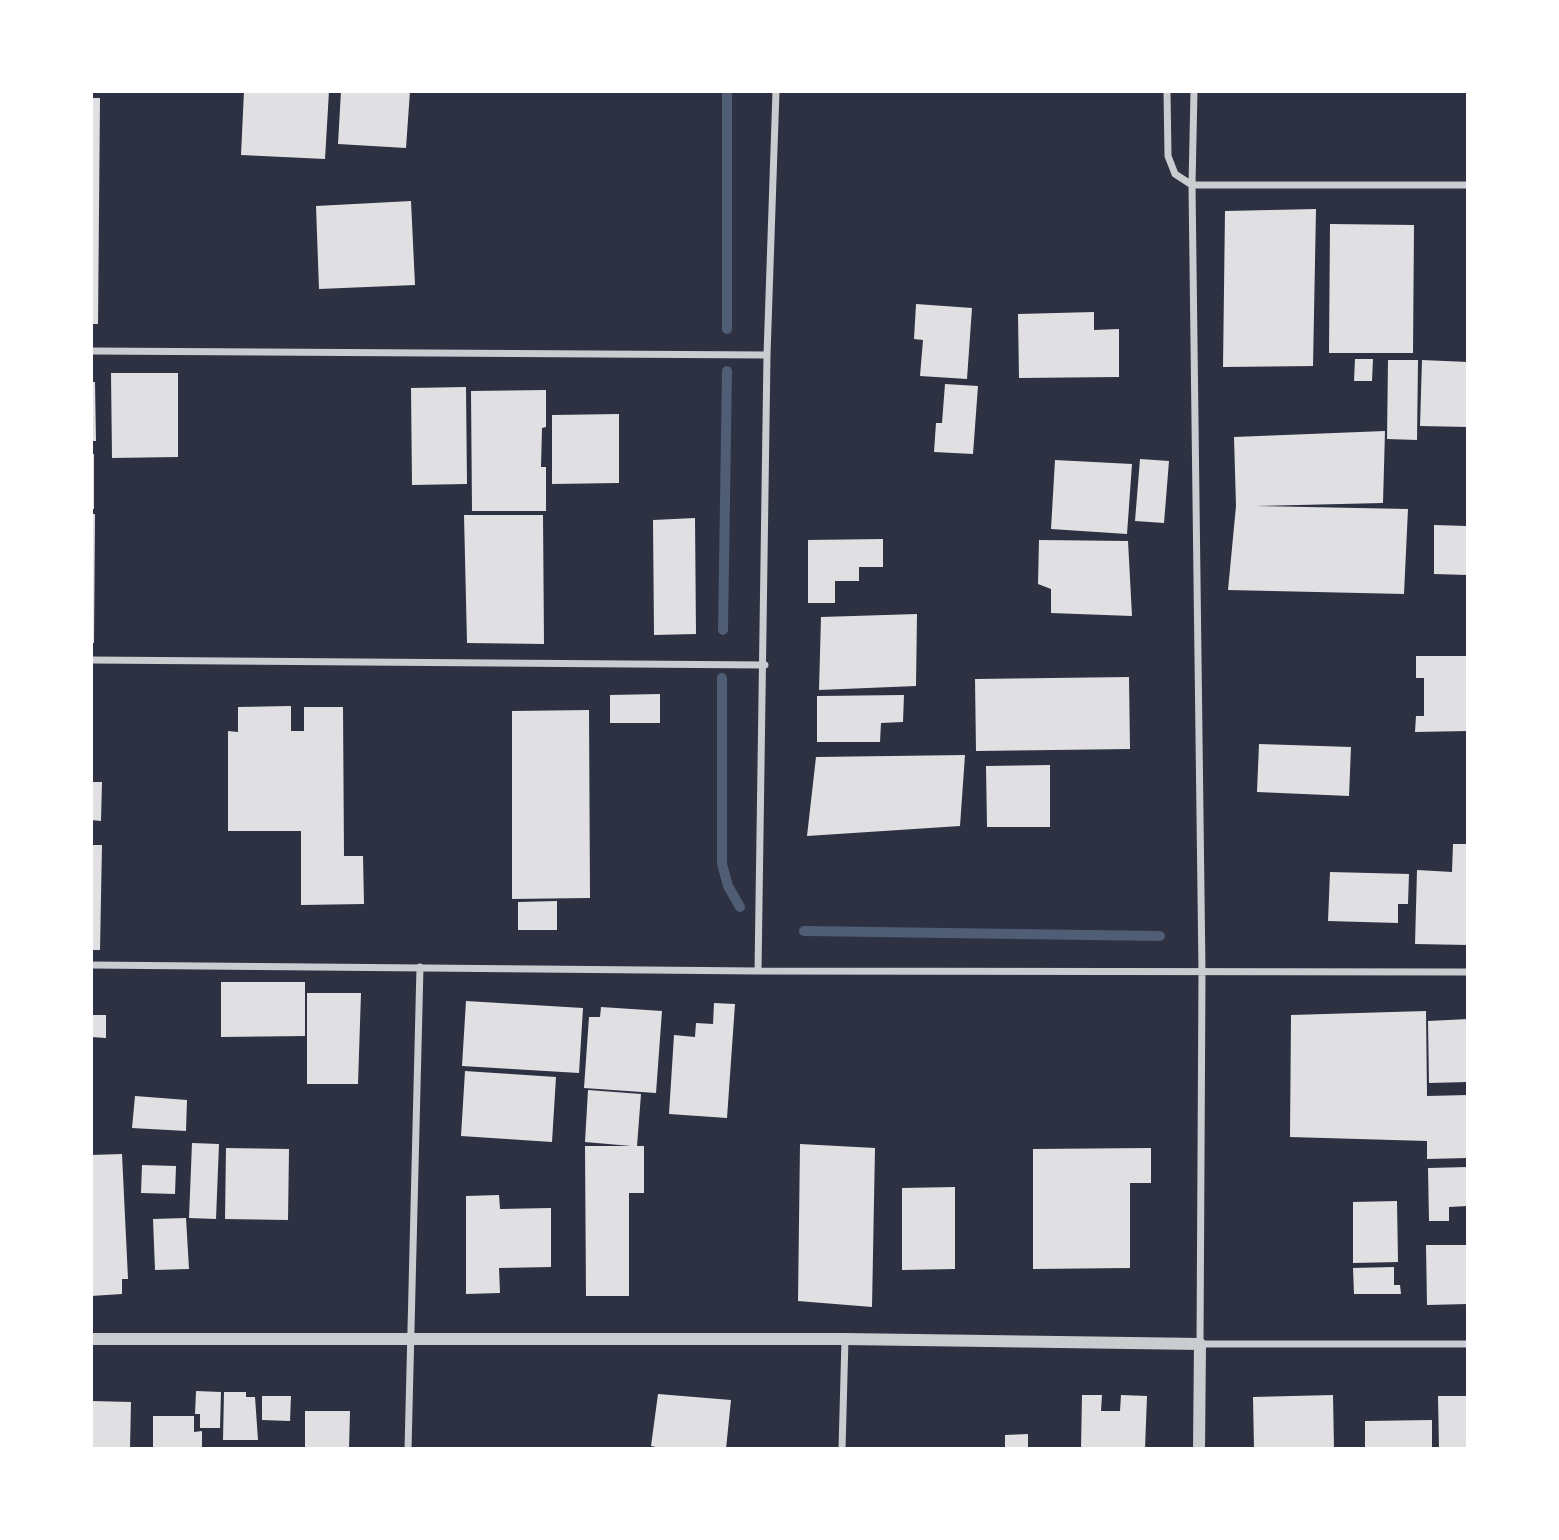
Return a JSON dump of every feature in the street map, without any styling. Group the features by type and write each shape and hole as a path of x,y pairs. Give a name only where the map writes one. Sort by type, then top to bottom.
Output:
{"street":[{"path":"758,971 765,666 767,355 776,91"},
{"path":"1167,91 1168,156 1175,174 1192,185 1468,185"},
{"path":"1194,91 1192,185 1202,972 1199,1449"},
{"path":"91,351 767,355"},
{"path":"91,660 765,666"},
{"path":"91,965 758,971 1468,972"},
{"path":"408,1449 420,967"},
{"path":"91,1339 845,1339 1200,1344 1468,1344"},
{"path":"842,1449 845,1339"}],"building":[{"path":"244,91 329,91 325,159 241,155"},
{"path":"341,91 410,91 406,148 338,144"},
{"path":"91,98 100,98 98,324 91,324"},
{"path":"411,201 415,285 319,289 316,206"},
{"path":"1316,209 1313,366 1223,367 1225,211"},
{"path":"1330,224 1414,225 1413,353 1329,353"},
{"path":"916,304 972,308 967,379 920,376 923,340 914,339"},
{"path":"1094,312 1094,330 1119,329 1119,377 1019,378 1018,314"},
{"path":"1355,359 1373,359 1372,381 1354,381"},
{"path":"1388,360 1418,360 1417,440 1387,439"},
{"path":"1422,360 1468,362 1468,427 1420,426"},
{"path":"111,373 178,373 178,457 112,458"},
{"path":"91,382 95,382 96,441 91,441"},
{"path":"945,384 978,386 973,454 934,452 936,423 942,423"},
{"path":"466,387 467,484 412,485 411,388"},
{"path":"546,390 546,427 542,428 541,467 546,467 546,511 472,511 471,391"},
{"path":"619,414 619,483 552,484 552,415"},
{"path":"1385,431 1383,503 1256,506 1408,509 1404,594 1228,590 1236,506 1234,437"},
{"path":"91,454 94,454 94,509 91,509"},
{"path":"1140,459 1169,461 1164,523 1135,521"},
{"path":"1055,460 1132,464 1127,534 1051,529"},
{"path":"91,514 95,514 94,643 91,643"},
{"path":"464,515 543,515 544,644 467,643"},
{"path":"695,518 696,634 654,635 653,520"},
{"path":"1434,525 1468,526 1468,575 1434,574"},
{"path":"883,539 883,567 859,567 859,581 835,581 835,603 808,603 808,540"},
{"path":"1039,540 1128,541 1132,616 1051,613 1051,589 1038,584"},
{"path":"917,614 916,686 819,690 821,617"},
{"path":"1416,656 1468,656 1468,731 1415,732 1416,716 1424,716 1424,678 1416,678"},
{"path":"1129,677 1130,749 976,751 975,679"},
{"path":"660,694 660,723 610,723 610,695"},
{"path":"904,695 903,722 881,723 880,742 817,742 817,696"},
{"path":"291,706 291,731 304,731 304,707 343,707 344,856 363,856 364,904 301,905 301,831 228,831 228,731 238,732 238,707"},
{"path":"589,710 590,898 512,899 512,711"},
{"path":"1259,744 1351,747 1349,796 1257,792"},
{"path":"965,755 960,826 807,836 816,757"},
{"path":"1050,765 1050,827 987,827 986,766"},
{"path":"91,782 102,782 101,821 91,820"},
{"path":"1453,844 1468,844 1468,945 1415,944 1417,870 1452,872"},
{"path":"91,845 102,845 100,950 91,950"},
{"path":"1330,872 1409,874 1408,904 1398,904 1398,923 1328,921"},
{"path":"557,901 557,930 518,930 518,902"},
{"path":"221,982 305,982 305,1036 221,1037"},
{"path":"307,993 361,993 358,1084 307,1084"},
{"path":"466,1001 583,1008 579,1073 462,1066"},
{"path":"714,1003 735,1004 727,1118 669,1114 674,1035 695,1037 696,1023 713,1024"},
{"path":"601,1007 662,1011 656,1093 584,1088 589,1017 600,1017"},
{"path":"1426,1011 1427,1096 1468,1095 1468,1158 1427,1159 1427,1141 1290,1137 1291,1015"},
{"path":"91,1015 106,1015 106,1038 91,1037"},
{"path":"1468,1019 1468,1082 1429,1083 1428,1021"},
{"path":"465,1071 556,1077 552,1142 461,1136"},
{"path":"588,1090 641,1094 637,1146 644,1146 644,1193 629,1193 629,1296 586,1296 585,1146 631,1146 585,1142"},
{"path":"135,1096 187,1100 186,1131 132,1128"},
{"path":"192,1143 219,1144 216,1219 189,1218"},
{"path":"800,1144 875,1148 872,1307 798,1301"},
{"path":"226,1148 289,1149 288,1220 225,1219"},
{"path":"1151,1148 1151,1183 1130,1183 1130,1268 1033,1269 1033,1149"},
{"path":"122,1154 128,1279 122,1279 122,1294 91,1296 91,1155"},
{"path":"142,1165 176,1166 175,1194 141,1193"},
{"path":"1468,1167 1468,1206 1449,1207 1449,1221 1429,1221 1428,1168"},
{"path":"955,1187 955,1269 902,1270 902,1188"},
{"path":"499,1195 500,1209 551,1208 551,1267 499,1268 500,1293 466,1294 466,1196"},
{"path":"1397,1201 1398,1262 1353,1263 1353,1202"},
{"path":"186,1218 189,1269 155,1270 153,1219"},
{"path":"1426,1245 1468,1245 1468,1304 1427,1305"},
{"path":"1394,1267 1394,1285 1400,1285 1401,1294 1354,1294 1353,1268"},
{"path":"196,1391 221,1392 220,1428 200,1428 200,1414 195,1414"},
{"path":"224,1392 246,1392 246,1397 255,1397 258,1440 223,1440"},
{"path":"658,1394 731,1400 726,1449 666,1449 651,1446"},
{"path":"1082,1395 1102,1395 1101,1411 1120,1411 1121,1395 1147,1396 1145,1449 1081,1449"},
{"path":"1333,1395 1334,1449 1254,1449 1253,1397"},
{"path":"262,1396 291,1396 290,1421 262,1420"},
{"path":"1438,1396 1468,1396 1468,1449 1439,1449"},
{"path":"91,1401 131,1402 130,1449 91,1449"},
{"path":"305,1411 350,1411 349,1449 305,1449"},
{"path":"153,1416 194,1416 194,1432 202,1431 202,1449 153,1449"},
{"path":"1432,1420 1432,1449 1365,1449 1365,1421"},
{"path":"1028,1434 1028,1449 1005,1449 1005,1435"}],"waterway":[{"path":"727,91 727,329"},
{"path":"723,630 727,371"},
{"path":"722,678 722,864 728,886 740,907"},
{"path":"804,931 1160,936"}]}
